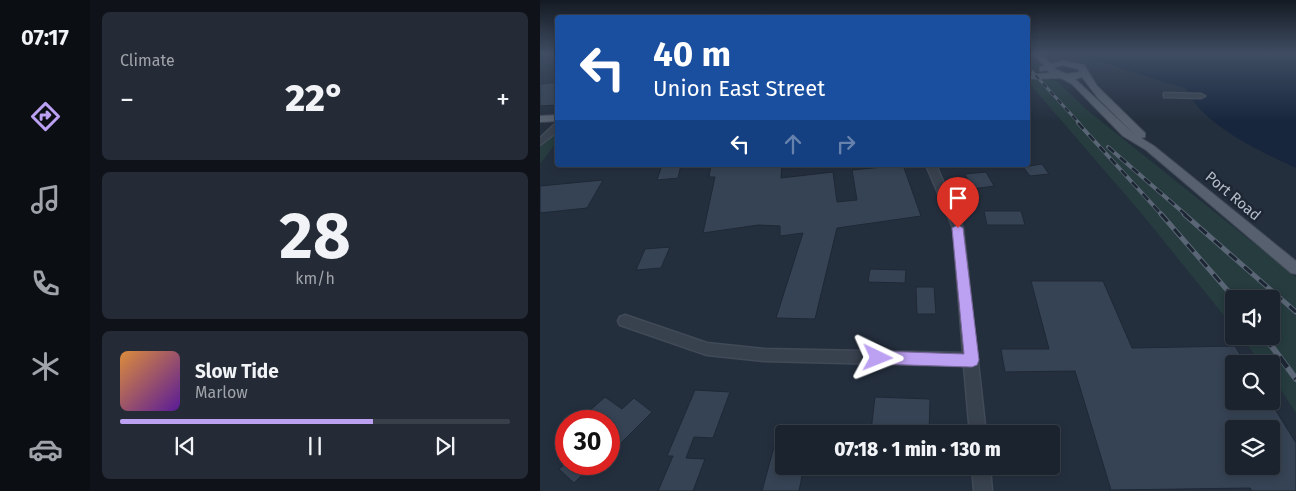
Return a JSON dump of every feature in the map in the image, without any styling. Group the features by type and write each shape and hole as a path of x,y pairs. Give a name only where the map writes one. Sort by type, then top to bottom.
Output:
{"main road":[{"name":"Port Road","path":"1065,77 1080,85 1127,134 1150,148 1296,269"},
{"name":"Port Road","path":"1086,77 1139,132 1150,148"},
{"path":"540,119 555,118"}],"street":[{"path":"1167,95 1201,96"},
{"path":"540,142 555,129"},
{"path":"932,167 958,228 977,425"},
{"path":"625,321 707,350 765,355 972,360"},
{"path":"982,475 983,491"}],"green space":[{"path":"1044,78 1057,81 1087,110 1296,277 1296,413 1280,389 1280,355 1255,355 1247,345 1280,345 1280,290 1225,290 1225,317 1142,214 1030,84 1030,79"},
{"path":"555,135 555,145 540,164 540,147"}],"water":[{"path":"1149,77 1296,77 1296,168 1258,150 1222,128 1201,110 1185,88"}],"building":[{"path":"555,82 555,105 540,106 540,84"},
{"path":"1042,164 1049,174 1030,176 1023,167"},
{"path":"661,167 681,167 678,178 657,180"},
{"path":"711,167 782,167 781,178 833,172 837,202 857,200 852,170 904,167 921,216 837,228 815,319 776,318 803,233 780,236 780,226 758,225 703,233 715,177 709,177"},
{"path":"986,172 994,186 972,189 965,174"},
{"path":"603,180 587,208 540,213 540,186"},
{"path":"984,211 1021,211 1025,225 987,225"},
{"path":"670,247 661,268 636,270 645,249"},
{"path":"870,269 906,270 905,283 868,282"},
{"path":"1031,281 1103,281 1132,348 1235,346 1240,355 1225,355 1225,410 1276,410 1296,443 1296,491 1252,491 1250,488 1111,490 1075,371 1005,372 1001,349 1049,349"},
{"path":"916,287 934,287 936,314 917,314"},
{"path":"695,390 730,392 713,438 694,437 686,458 705,459 693,491 658,491 673,456 667,456"},
{"path":"605,397 622,409 634,398 652,412 620,444 620,410 590,410"},
{"path":"875,397 930,399 929,425 872,425"},
{"path":"775,443 775,475 802,475 799,491 762,491"},
{"path":"565,475 582,475 574,483"}],"railway":[{"path":"1037,77 1080,124"},
{"path":"1078,123 1162,215"},
{"path":"1108,147 1186,215"},
{"path":"1161,214 1227,290"},
{"path":"1184,214 1296,312"},
{"path":"1271,345 1296,379"}],"route":[{"path":"878,358 972,360 958,228"}]}
